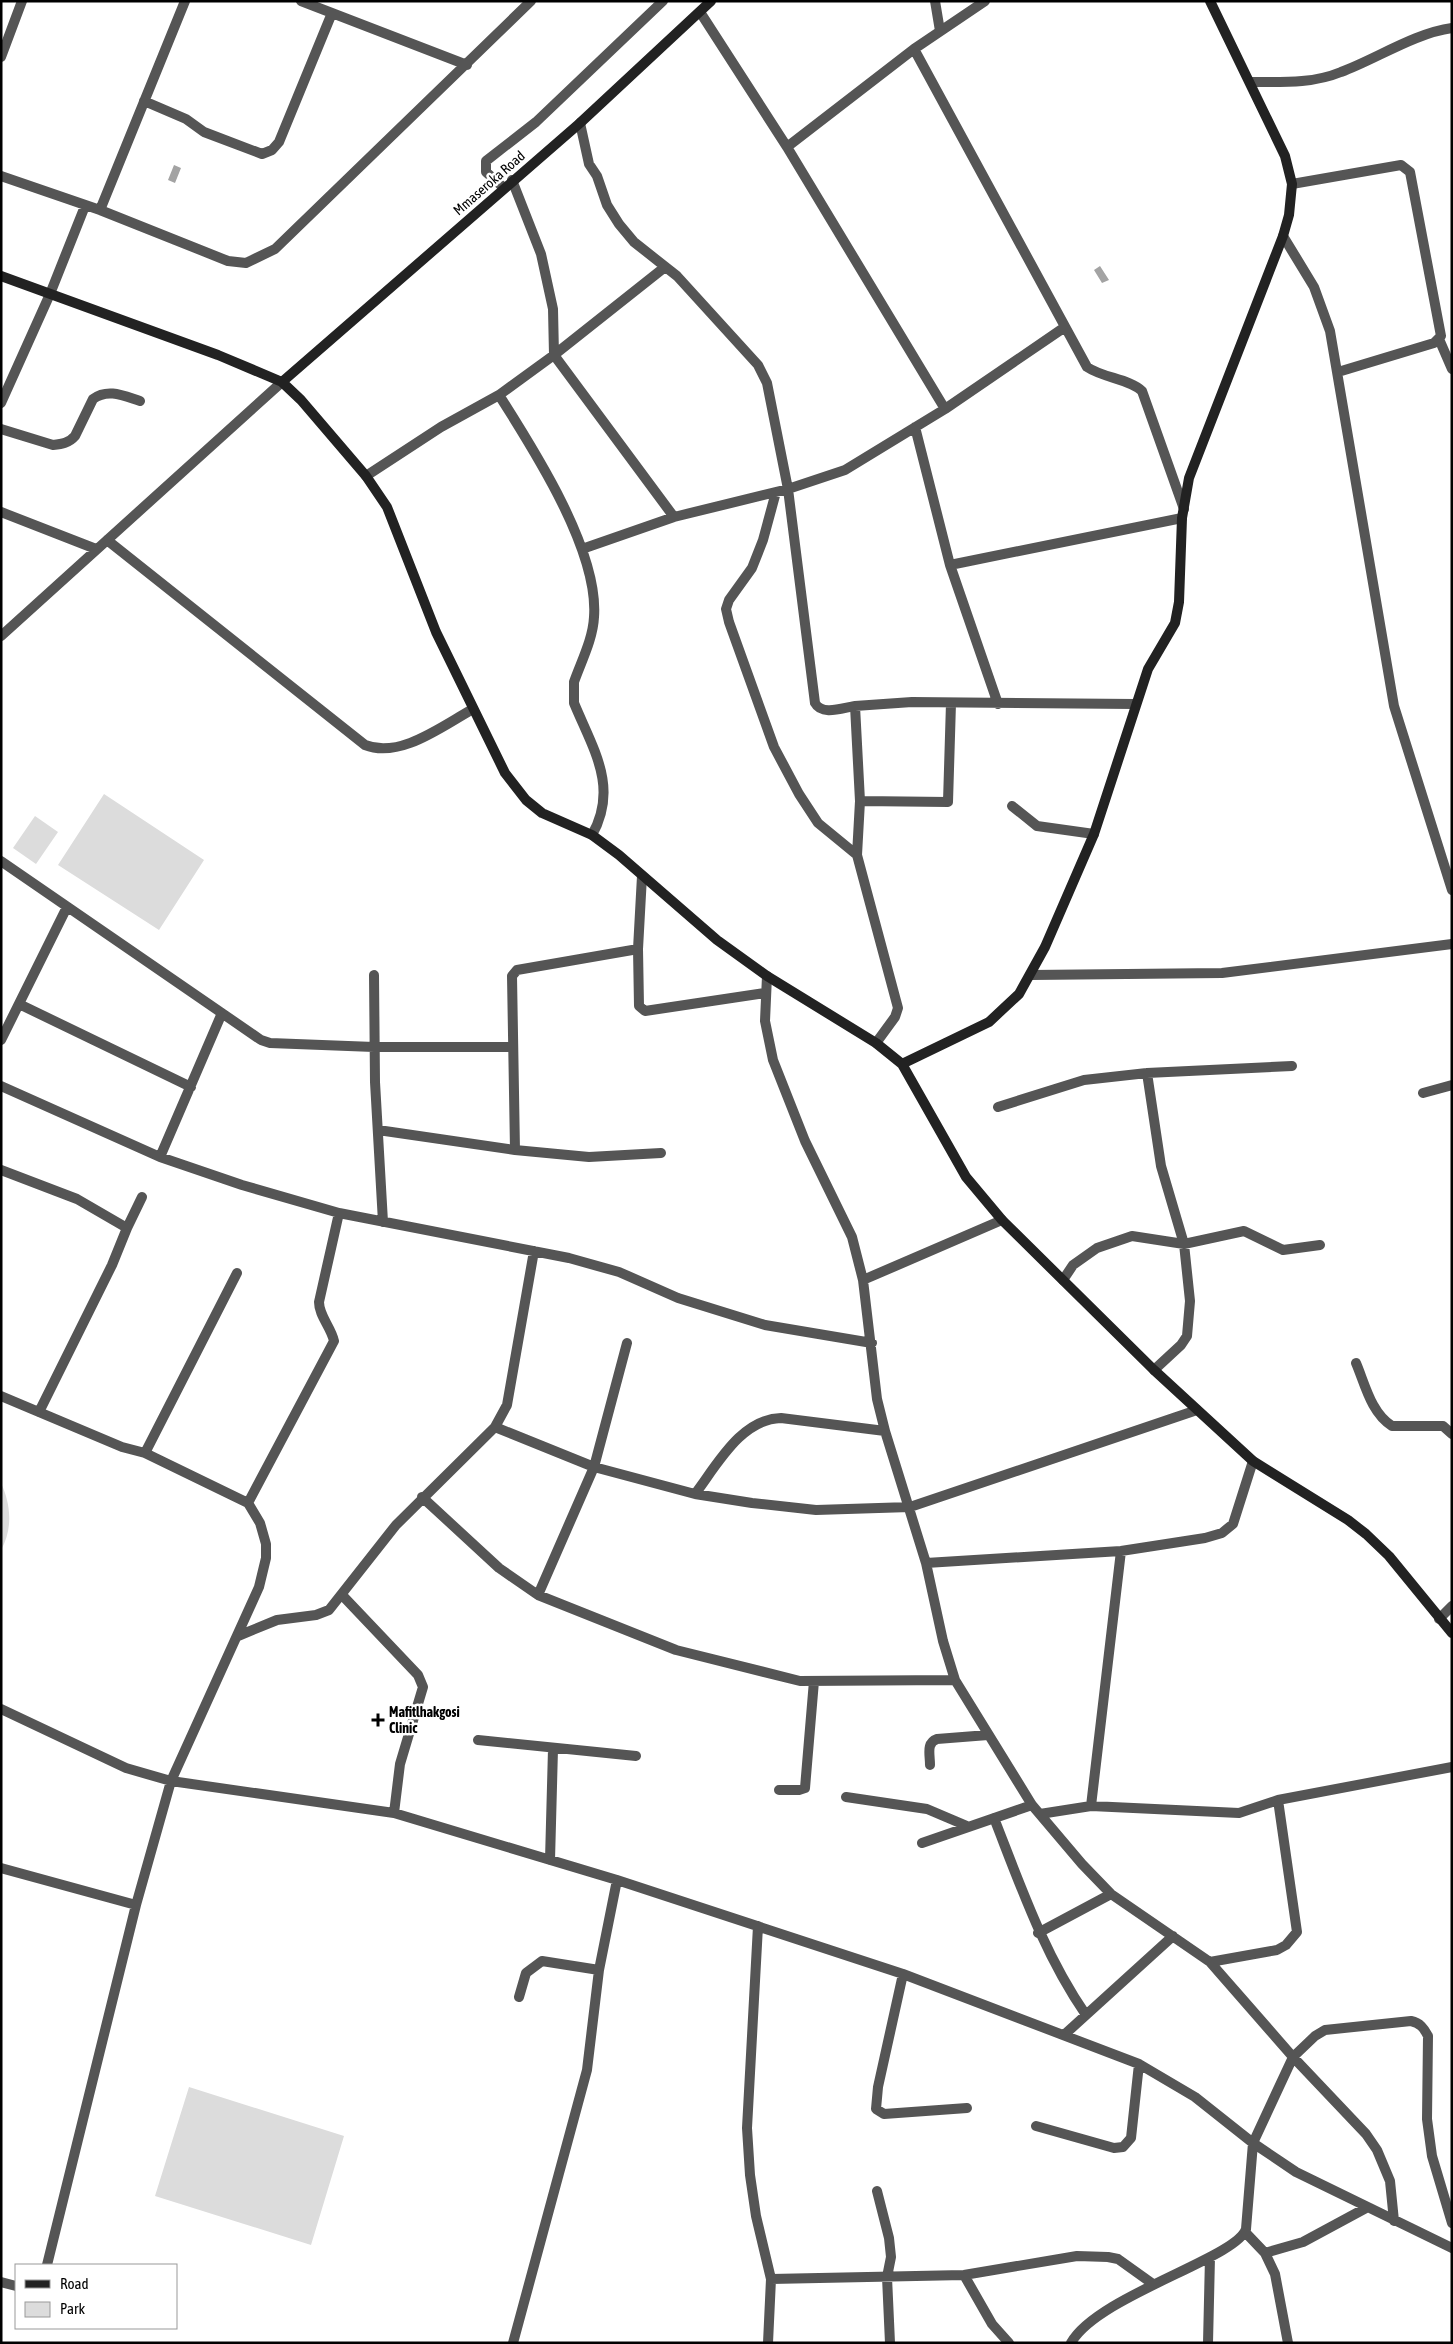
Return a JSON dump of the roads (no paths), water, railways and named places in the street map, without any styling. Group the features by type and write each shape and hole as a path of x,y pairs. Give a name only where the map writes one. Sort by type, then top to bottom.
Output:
{"street":[{"path":"1,57 22,1"},
{"path":"100,210 185,1"},
{"path":"300,1 467,65"},
{"path":"1,176 100,210 228,261 246,263 275,249 531,1"},
{"path":"503,188 486,172 486,161 536,122 663,1"},
{"name":"Mmaseroka Road","path":"282,382 512,180 580,123 711,1"},
{"path":"935,1 940,31"},
{"path":"787,147 914,49 985,1"},
{"path":"902,1064 989,1022 1019,994 1031,975 1094,834 1148,669 1175,622 1179,602 1183,514 1189,478 1283,236 1292,184 1284,156 1210,1"},
{"path":"700,12 787,147 945,409"},
{"path":"144,101 186,120 204,132 262,154 268,153 279,142 332,13"},
{"path":"1250,82 1301,82 1320,79 1340,73 1431,33 1452,28"},
{"path":"914,49 1087,367 1106,377 1134,385 1142,391 1183,514"},
{"path":"580,123 589,164 597,176 611,214 634,242 665,267 689,290 758,365 767,383 788,489 815,703 818,708 824,711 855,706 912,702 1136,704"},
{"path":"1292,184 1401,164 1410,172 1442,333 1434,343 1338,372"},
{"path":"512,180 543,263 552,309 554,355 674,517"},
{"path":"1,403 50,294 84,206"},
{"path":"1283,236 1314,287 1323,308 1338,372 1394,706 1448,862 1452,890"},
{"path":"366,476 441,427 499,396 665,267"},
{"path":"1,276 218,355 282,382 301,400 366,476 387,507 436,632 505,773 526,800 542,813 592,835 717,940 768,976 876,1043 902,1064 966,1177 1002,1220 1154,1370 1253,1461 1348,1520 1366,1534 1445,1612 1452,1634"},
{"path":"582,549 674,517 788,489 845,470 945,409 1065,327"},
{"path":"1439,339 1452,369"},
{"path":"1,636 282,382"},
{"path":"1,429 53,445 61,444 72,440 93,399 98,396 110,392 140,400"},
{"path":"499,396 536,453 582,549 595,602 592,631 572,691 574,703 602,772 605,791 600,822 592,835"},
{"path":"915,427 950,565 998,704"},
{"path":"776,492 763,540 752,568 729,600 726,609 774,747 799,794 818,823 857,855"},
{"path":"1,512 96,549"},
{"path":"950,565 1183,514"},
{"path":"107,540 365,745 377,750 406,745 473,709"},
{"path":"860,801 948,802 951,703"},
{"path":"855,706 860,801 857,855 898,1008 895,1017 876,1043"},
{"path":"1012,806 1037,826 1094,834"},
{"path":"1,861 261,1040 270,1043 374,1047 514,1047"},
{"path":"642,876 638,949 639,1006 643,1011 766,993"},
{"path":"1,1040 67,906"},
{"path":"1031,975 1222,973 1452,944"},
{"path":"515,1150 512,976 517,970 638,949"},
{"path":"374,975 374,1047 383,1222"},
{"path":"768,976 765,1021 773,1060 805,1140 852,1237 862,1280 872,1343 877,1399 926,1563 942,1641 955,1680 1032,1805 1082,1864 1111,1894 1210,1962 1293,2057 1366,2134 1377,2150 1390,2181 1394,2221"},
{"path":"19,1004 190,1087"},
{"path":"160,1157 222,1013"},
{"path":"998,1107 1084,1080 1147,1073 1292,1066"},
{"path":"1147,1073 1161,1166 1184,1244 1190,1301 1187,1336 1182,1345 1154,1370"},
{"path":"1423,1093 1452,1085"},
{"path":"1,1086 160,1157 242,1185 339,1212 534,1251 619,1272 678,1298 766,1325 872,1343"},
{"path":"378,1130 515,1150 589,1157 661,1153"},
{"path":"1,1170 77,1199 127,1228"},
{"path":"39,1412 112,1266 142,1197"},
{"path":"248,1503 334,1341 332,1330 319,1309 319,1302 339,1212"},
{"path":"862,1280 1002,1220"},
{"path":"1063,1280 1073,1266 1097,1248 1132,1236 1184,1244 1244,1231 1283,1250 1320,1245"},
{"path":"238,1636 276,1620 316,1615 329,1610 396,1525 495,1427 507,1405 534,1251"},
{"path":"145,1454 237,1273"},
{"path":"538,1595 594,1467 627,1343"},
{"path":"1356,1363 1377,1413 1386,1422 1392,1426 1443,1426 1452,1434"},
{"path":"1,1396 122,1447 145,1454 248,1503 260,1523 266,1544 266,1558 259,1587 171,1781 136,1905 47,2264"},
{"path":"495,1427 594,1467 695,1494 816,1510 910,1507 1197,1410"},
{"path":"695,1494 736,1441 754,1424 767,1418 885,1430"},
{"path":"926,1563 1121,1551 1205,1538 1228,1530 1233,1524 1253,1461"},
{"path":"422,1498 499,1568 538,1595 676,1650 800,1681 955,1680"},
{"path":"1092,1806 1121,1551"},
{"path":"342,1595 418,1675 423,1687 400,1764 394,1813"},
{"path":"779,1790 799,1790 805,1788 814,1681"},
{"path":"1,1709 126,1768 171,1781 394,1813 617,1880 903,1974 1139,2064 1195,2097 1253,2143 1296,2172 1366,2208 1452,2248"},
{"path":"930,1764 929,1745 932,1741 988,1735"},
{"path":"478,1740 636,1756"},
{"path":"550,1860 553,1749"},
{"path":"1040,1814 1092,1806 1239,1813 1278,1800 1452,1767"},
{"path":"846,1797 927,1809 967,1826"},
{"path":"1210,1962 1277,1950 1286,1945 1297,1932 1278,1800"},
{"path":"922,1843 1032,1805"},
{"path":"994,1818 1038,1933 1069,1990 1086,2015"},
{"path":"1,1868 136,1905"},
{"path":"513,2343 587,2070 599,1970 617,1880"},
{"path":"1038,1933 1111,1894"},
{"path":"758,1926 747,2128 753,2200 771,2279 768,2343"},
{"path":"1064,2035 1173,1936"},
{"path":"519,1997 526,1973 542,1961 599,1970"},
{"path":"903,1974 878,2087 876,2108 884,2114 967,2108"},
{"path":"1072,2343 1077,2333 1096,2317 1153,2284 1210,2257 1236,2242 1245,2232 1253,2143 1293,2057 1315,2036 1331,2029 1411,2021 1422,2026 1428,2036 1427,2119 1432,2156 1450,2211 1452,2223"},
{"path":"1036,2126 1114,2148 1123,2147 1131,2138 1139,2064"},
{"path":"877,2191 889,2238 890,2343"},
{"path":"1265,2253 1303,2242 1366,2208"},
{"path":"1245,2232 1265,2253 1275,2274 1288,2343"},
{"path":"771,2279 964,2275 1077,2256 1118,2259 1153,2284"},
{"path":"1208,2343 1210,2257"},
{"path":"964,2275 992,2324 1010,2343"},
{"path":"1,2282 15,2286"}],"place":[{"name":"Mafitlhakgosi Clinic","path":"378,1720"}]}
